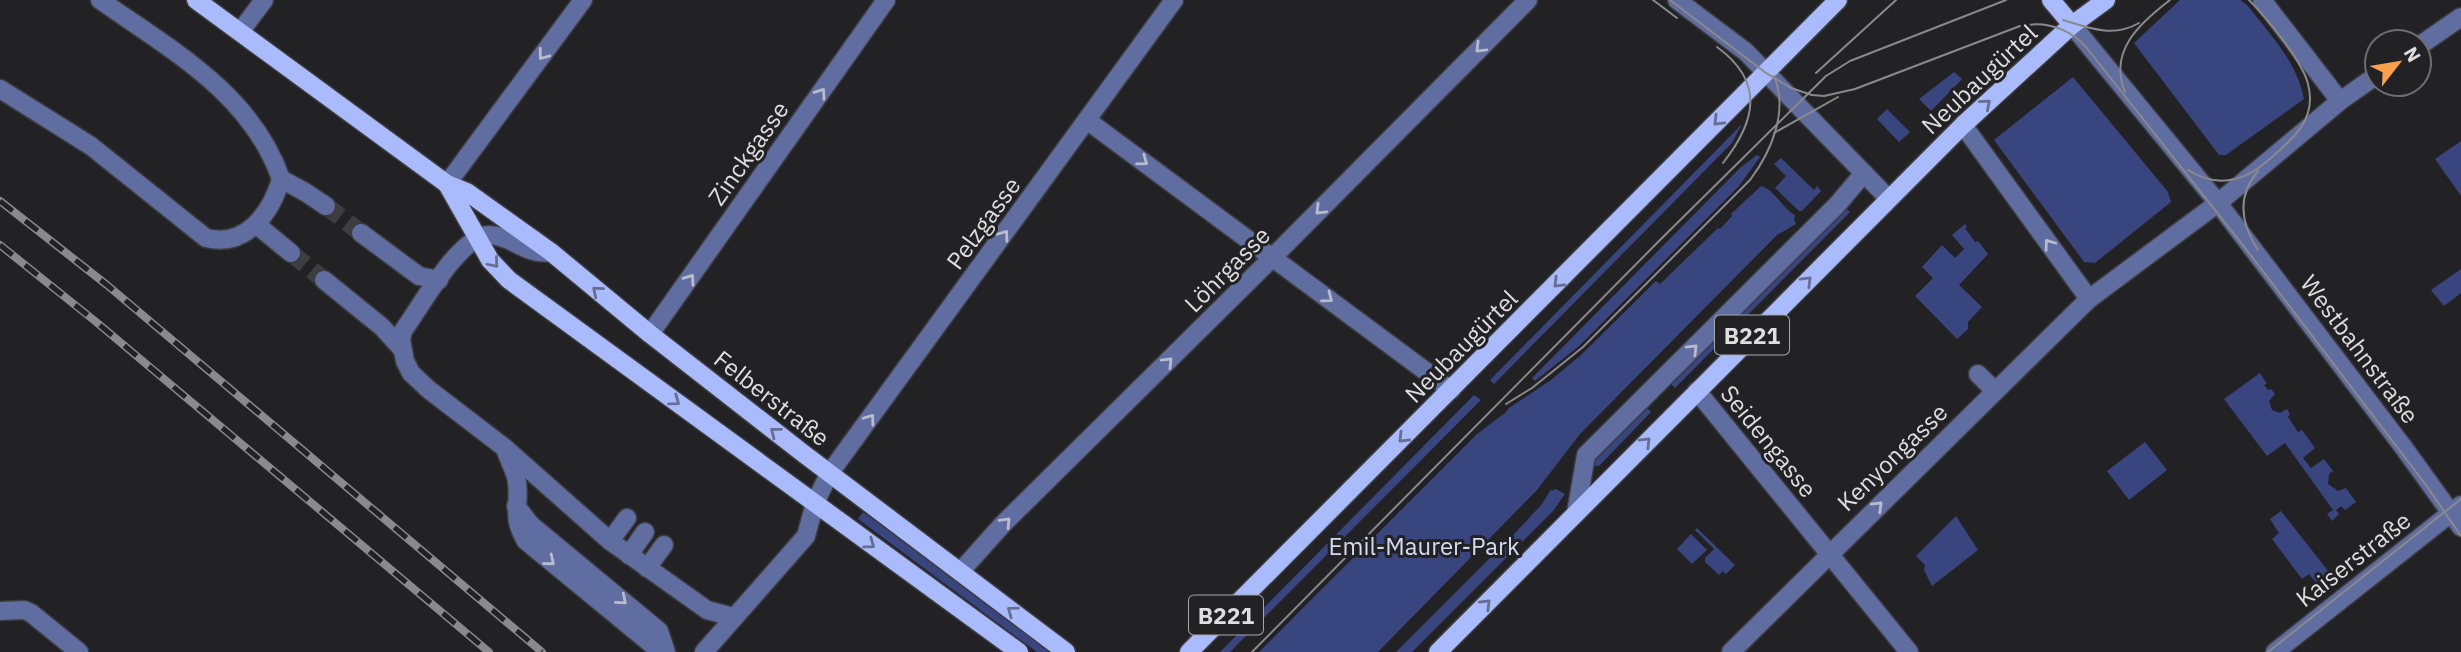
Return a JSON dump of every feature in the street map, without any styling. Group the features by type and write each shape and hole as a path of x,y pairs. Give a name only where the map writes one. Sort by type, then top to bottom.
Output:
{"main road":[{"name":"Felberstraße","path":"196,0 447,184 467,192 551,253 829,474 1066,652"},
{"name":"Neubaugürtel","path":"1189,652 1838,0"},
{"path":"2051,0 2072,25"},
{"name":"Neubaugürtel","path":"1438,652 1888,198 2072,25 2106,0"},
{"name":"Felberstraße","path":"447,184 490,260 509,280 1014,650"}],"street":[{"path":"0,89 91,146 206,238 230,240 257,225 277,192 281,179 264,139 211,78 100,0"},
{"path":"240,32 264,0"},
{"path":"447,184 583,0"},
{"name":"Zinckgasse","path":"650,334 886,0"},
{"name":"Pelzgasse","path":"704,652 806,536 815,503 829,474 1174,0"},
{"name":"Löhrgasse","path":"960,572 1003,524 1528,0"},
{"path":"1676,0 1746,52 1888,198"},
{"path":"2262,0 2340,101"},
{"path":"2433,36 2461,17"},
{"name":"Westbahnstraße","path":"2072,25 2218,203 2458,515"},
{"name":"Kenyongasse","path":"1731,652 2089,299 2218,203 2363,85"},
{"path":"1088,121 1451,390"},
{"path":"1963,125 2089,299"},
{"path":"1576,513 1586,455 1838,205 1864,173"},
{"path":"281,179 306,191 326,206"},
{"path":"257,225 291,253"},
{"path":"361,233 419,276 439,280"},
{"path":"402,349 403,331 458,252 477,238 489,235 503,238 531,252 551,253"},
{"path":"324,280 382,327 402,349 411,373 428,389 505,449 610,541 707,610 733,617"},
{"path":"1978,374 1995,391"},
{"name":"Seidengasse","path":"1697,391 1909,652"},
{"path":"505,449 517,481 519,529 526,541 663,652"},
{"name":"Kaiserstraße","path":"2275,652 2458,515"},
{"path":"610,541 627,517"},
{"path":"629,555 645,531"},
{"path":"647,568 664,545"},
{"path":"0,611 24,610 31,613 79,652"}],"green space":[{"path":"2180,0 2240,0 2247,5 2282,49 2295,73 2304,99 2226,155 2219,155 2134,43"},
{"path":"1954,72 1962,79 1931,111 1919,99"},
{"path":"2073,77 2168,192 2171,202 2095,263 2084,262 1994,140"},
{"path":"1887,109 1910,132 1899,142 1877,119"},
{"path":"1742,124 1732,143 1494,384 1490,380"},
{"path":"2461,141 2461,196 2435,159"},
{"path":"1757,155 1760,157 1739,186 1579,346 1535,381 1532,378 1741,167"},
{"path":"1781,158 1814,190 1817,186 1821,191 1802,211 1775,188 1786,176 1774,164"},
{"name":"Emil-Maurer-Park","path":"1761,186 1795,215 1796,224 1777,235 1580,434 1537,490 1378,652 1259,652 1477,434 1581,355 1656,281 1660,284 1720,229 1731,214"},
{"path":"1846,208 1850,212 1675,388 1667,380 1676,370 1681,374"},
{"path":"1965,224 1975,242 1978,241 1988,254 1959,285 1982,307 1968,322 1968,329 1957,339 1915,296 1933,278 1922,267 1942,245 1955,258 1964,249 1952,235"},
{"path":"2461,269 2461,293 2444,306 2431,290"},
{"path":"2260,373 2267,384 2264,385 2275,394 2269,401 2272,410 2280,413 2287,409 2290,414 2288,417 2298,432 2302,430 2315,448 2303,458 2311,468 2324,459 2333,471 2329,474 2328,484 2338,491 2346,488 2356,502 2345,510 2341,506 2336,510 2339,514 2332,521 2327,514 2333,510 2285,443 2267,456 2224,399"},
{"path":"1474,395 1481,400 1230,652 1220,652"},
{"path":"1647,408 1651,412 1599,466 1594,466 1594,461"},
{"path":"2145,442 2167,470 2129,500 2107,471"},
{"path":"1556,489 1565,494 1553,511 1412,652 1396,652 1516,532 1542,504 1550,491"},
{"path":"2281,511 2332,576 2319,586 2309,574 2302,579 2272,539 2279,533 2270,519"},
{"path":"863,512 1052,652 1037,652 858,519"},
{"path":"1956,516 1978,550 1932,586 1924,570 1925,565 1916,556"},
{"path":"1697,528 1735,565 1726,574 1723,571 1719,575 1705,562 1705,558 1714,549 1695,530"},
{"path":"1691,534 1707,550 1692,564 1677,549"}],"tunnel":[{"path":"326,206 361,233"},
{"path":"291,253 324,280"}],"tram line":[{"path":"1653,0 1677,18"},
{"path":"1670,0 1766,73 1791,88 1812,95 1824,96 1855,89 2020,26 2047,25 2072,35 2086,47 2246,249 2426,485 2461,536"},
{"path":"1816,73 1896,0"},
{"path":"1252,652 1826,76 1850,61 2006,0"},
{"path":"2125,92 2121,77 2124,51 2138,28 2170,0"},
{"path":"2188,170 2217,180 2245,176 2264,164 2289,142 2307,117 2310,96 2305,75 2283,40 2249,0"},
{"path":"2063,20 2110,31 2129,28 2139,23"},
{"path":"1717,47 1743,74 1749,88 1750,102 1743,132 1723,163"},
{"path":"1506,404 1532,388 1583,347 1750,180 1765,157 1776,131 1780,103 1774,76"},
{"path":"1774,133 1838,97"},
{"path":"2258,171 2246,191 2243,210 2248,230 2258,250"},
{"path":"2268,652 2461,499"}],"railway":[{"path":"0,201 107,285 542,652"},
{"path":"0,245 95,321 489,652"}]}
